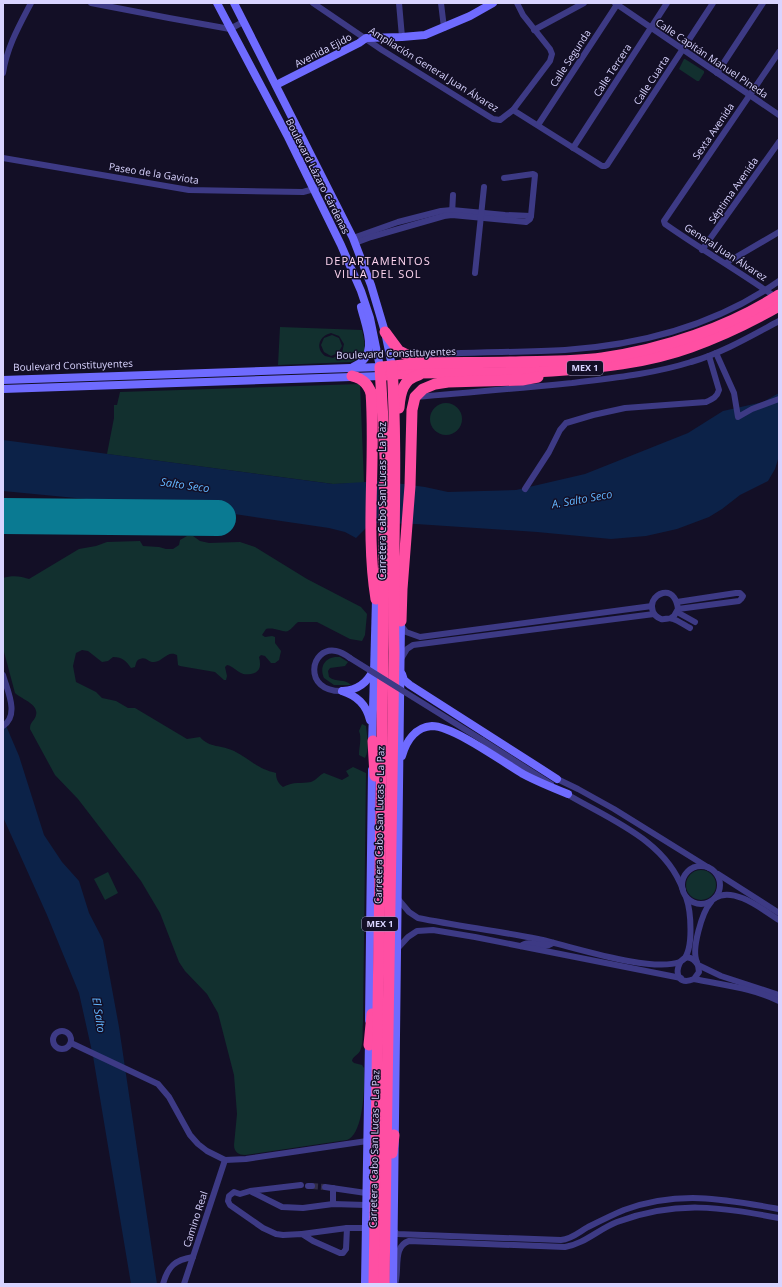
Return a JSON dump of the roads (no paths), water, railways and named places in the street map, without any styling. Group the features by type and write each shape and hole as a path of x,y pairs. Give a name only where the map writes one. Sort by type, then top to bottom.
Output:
{"highway":[{"name":"Boulevard Constituyentes","path":"381,371 602,358 641,350 700,333 778,300"},
{"name":"Boulevard Constituyentes","path":"423,369 466,372 551,371 632,362 690,348 728,332 778,300"},
{"path":"385,332 395,347 423,369"},
{"name":"MEX 1","path":"392,453 402,391 410,379 423,369"},
{"name":"Carretera Cabo San Lucas - La Paz","path":"374,1284 380,838 387,565 392,453 392,370"},
{"name":"Carretera Cabo San Lucas - La Paz","path":"381,371 384,441 392,453"},
{"path":"401,623 402,589 410,486 412,410 415,397 423,389 435,384 448,382 522,380 536,377 551,371"},
{"path":"352,372 367,384 371,392 382,423 384,441"},
{"path":"371,392 372,573 376,599"},
{"path":"376,599 387,565"},
{"name":"Carretera Cabo San Lucas - La Paz","path":"384,1284 394,652 393,598 387,565"},
{"path":"393,598 401,623"},
{"path":"392,718 399,765"},
{"path":"372,741 380,838"},
{"path":"369,1045 379,960"},
{"path":"385,1208 394,1135"}],"main road":[{"name":"Boulevard Lázaro Cárdenas","path":"217,3 314,189 341,245 361,291 370,318 381,371"},
{"name":"Boulevard Lázaro Cárdenas","path":"234,3 354,241 371,285 385,332 392,370"},
{"name":"Avenida Ejido","path":"276,85 366,38 425,35 470,16 493,3"},
{"path":"341,245 358,297 370,344 364,360 352,372"},
{"name":"Boulevard Constituyentes","path":"3,380 381,371"},
{"name":"Boulevard Constituyentes","path":"3,389 352,372"},
{"path":"365,1284 372,741 376,599"},
{"path":"394,1284 393,1229 401,623"},
{"path":"342,691 352,690 362,685 369,677 374,666"},
{"path":"401,669 404,680 410,685 557,779"},
{"path":"342,691 353,696 364,705 369,714 373,729"},
{"path":"399,765 405,746 411,737 423,728 434,726 452,732 525,775 568,794"}],"street":[{"path":"3,73 5,59 13,37 31,3"},
{"path":"91,3 230,29 243,22"},
{"name":"Ampliación General Juan Álvarez","path":"313,3 382,50 493,119 500,120 513,110 602,166 605,166"},
{"path":"399,3 402,37"},
{"path":"441,3 444,28"},
{"path":"513,110 550,61 552,54 550,49 523,15 517,3"},
{"path":"534,30 584,3"},
{"name":"Calle Capitán Manuel Pineda","path":"616,3 779,115"},
{"name":"Calle Segunda","path":"538,125 616,3"},
{"name":"Calle Tercera","path":"573,148 667,3"},
{"name":"Calle Cuarta","path":"605,166 713,3"},
{"path":"717,73 763,3"},
{"name":"Sexta Avenida","path":"664,221 779,52"},
{"name":"Séptima Avenida","path":"702,250 779,142"},
{"name":"Paseo de la Gaviota","path":"3,158 189,190 303,192 314,189 326,183"},
{"path":"354,241 444,216 452,212 526,222 531,216 535,174 504,178"},
{"path":"475,273 484,187"},
{"path":"452,212 453,195"},
{"name":"General Juan Álvarez","path":"664,221 665,224 702,250 726,263 778,300"},
{"path":"726,263 779,232"},
{"path":"407,356 438,353 566,350 629,341 673,332 690,326 738,305 779,281"},
{"path":"415,397 508,390 657,372 709,356 779,321"},
{"path":"716,353 734,393 738,416 779,399"},
{"path":"525,489 550,452 560,430 566,423 593,415 626,408 706,402 714,399 719,390 709,356"},
{"path":"671,618 677,608 736,593 740,593 743,596 742,600 739,601 677,608"},
{"path":"654,614 652,606 655,598 662,594 670,594 674,596 677,608 694,622"},
{"path":"401,623 406,632 420,637 613,610 652,606"},
{"path":"613,610 615,619"},
{"path":"401,660 405,651 412,646 522,630 654,614 661,618 671,618 690,628"},
{"path":"522,623 522,630"},
{"path":"342,691 328,690 320,684 315,676 314,666 320,656 328,651 337,651 350,658 568,794 612,819 655,849 670,865 680,881 689,910 690,929 688,951 677,970 681,978"},
{"path":"3,675 11,703 11,714 8,722 3,726"},
{"path":"521,764 557,779 614,809 712,869 723,878 779,913"},
{"path":"694,979 699,972 695,952 701,921 705,910 713,900 718,894 720,886 719,878 712,869 698,866 689,870 684,878 684,892 689,899 696,903 706,904 713,900 724,895 739,896 779,920"},
{"path":"398,899 409,912 418,918 553,943 641,963 673,964 691,959 721,976 779,995"},
{"path":"397,949 417,931 427,929 521,946 687,980 694,979 749,991 779,1001"},
{"path":"521,946 526,943 546,946 553,943"},
{"path":"71,1043 161,1087 195,1141 210,1154 225,1160 246,1159 367,1141"},
{"name":"Camino Real","path":"184,1284 225,1160"},
{"path":"301,1185 250,1191 240,1194 234,1192 229,1196 228,1201 230,1205 263,1228 276,1234 302,1234 347,1228 366,1228"},
{"path":"325,1186 366,1193"},
{"path":"333,1188 333,1204"},
{"path":"250,1191 282,1207 303,1208 333,1204 366,1205"},
{"path":"393,1229 397,1234 561,1240 571,1238 593,1224 625,1210 660,1200 711,1198 779,1209"},
{"path":"394,1284 397,1278 399,1249 403,1243 409,1241 565,1247 575,1244 616,1223 662,1210 681,1208 721,1208 779,1218"},
{"path":"302,1234 313,1241 343,1253 346,1249 347,1228"},
{"path":"163,1284 166,1272 174,1264 181,1260 193,1258"}],"water":[{"path":"779,393 779,456 775,469 768,481 740,495 709,517 677,529 646,536 611,539 537,532 416,524 371,523 356,538 345,532 329,528 221,512 3,491 3,440 333,484 381,481 425,487 448,492 516,490 585,474 688,433 723,411 763,402"},
{"name":"El Salto","path":"3,716 19,756 44,835 62,862 79,881 89,913 103,940 119,1027 157,1284 131,1284 93,1056 79,993 47,915 3,817"}],"tunnel":[{"path":"312,1186 325,1187"}],"district":[{"name":"DEPARTAMENTOS VILLA DEL SOL","path":"378,267"}],"water label":[{"name":"Salto Seco","path":"185,485"},
{"name":"A. Salto Seco","path":"582,499"}]}
